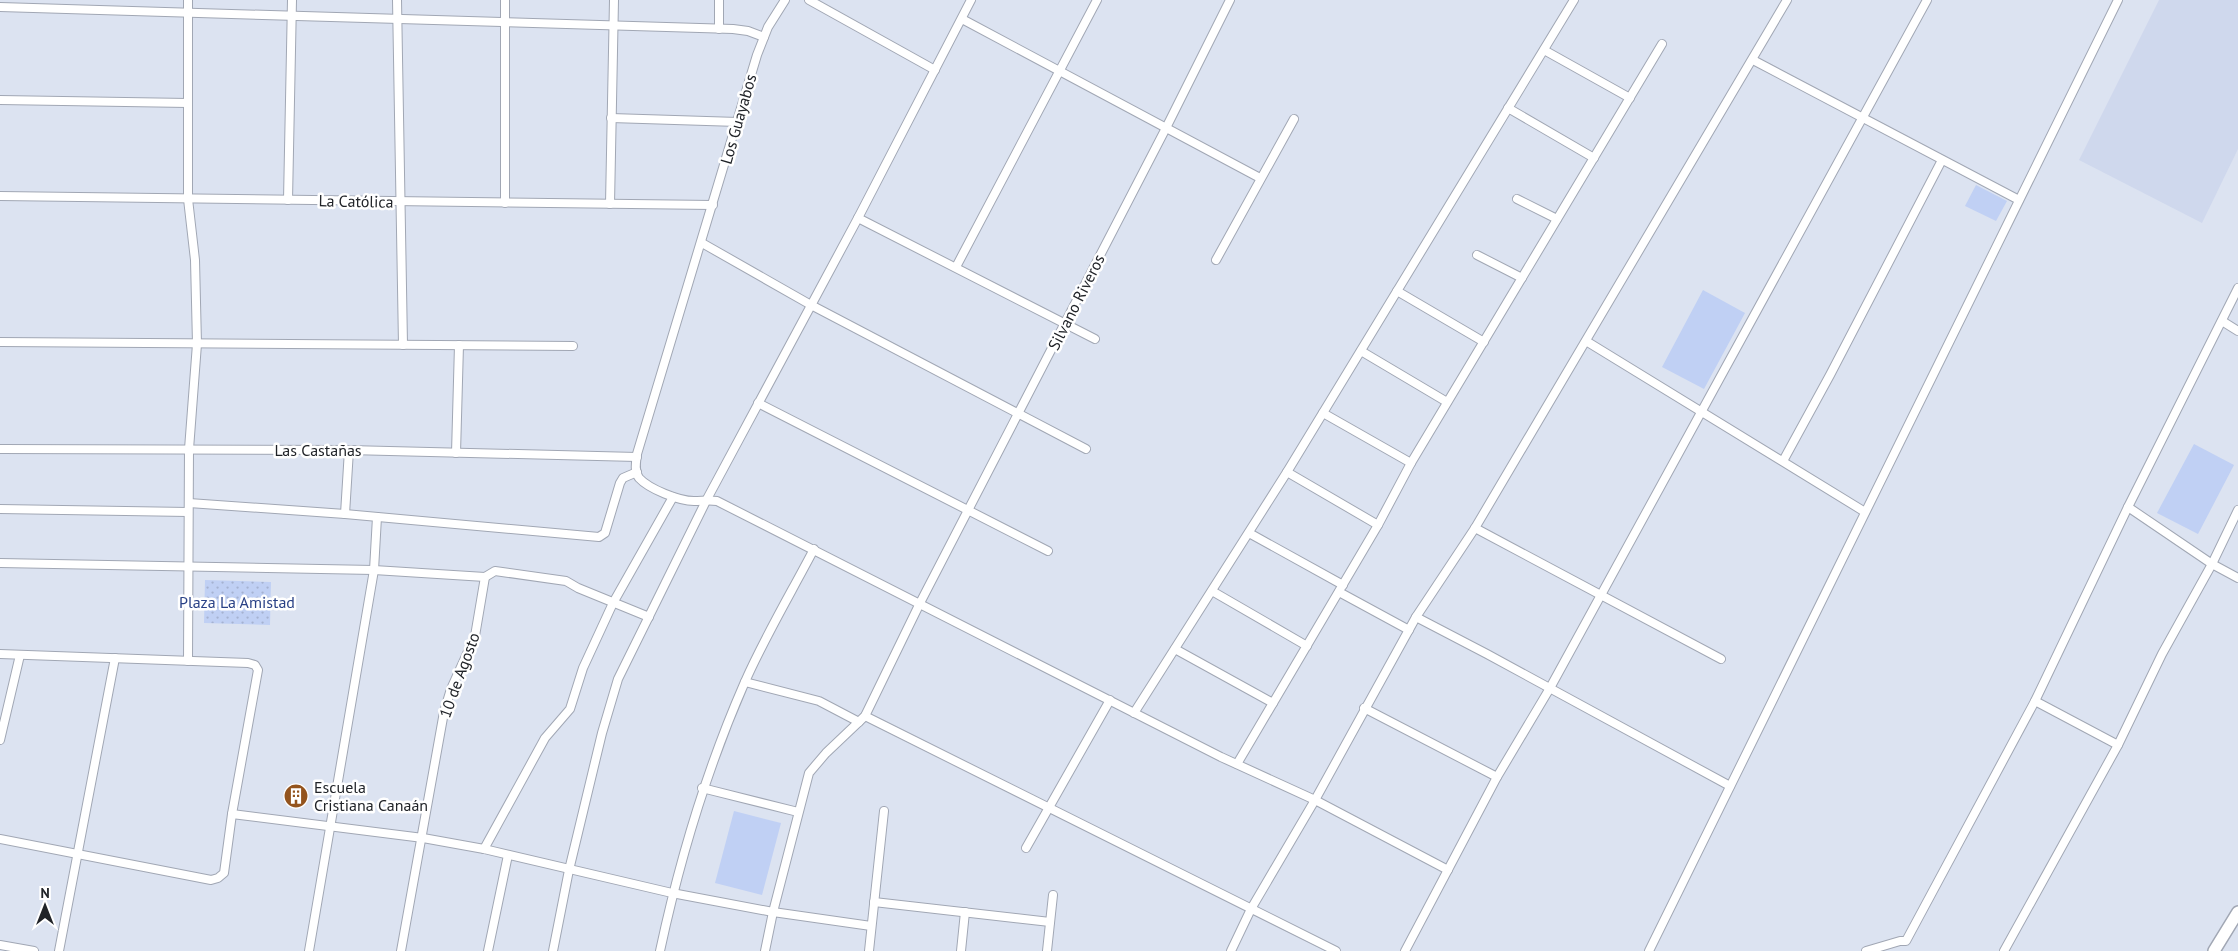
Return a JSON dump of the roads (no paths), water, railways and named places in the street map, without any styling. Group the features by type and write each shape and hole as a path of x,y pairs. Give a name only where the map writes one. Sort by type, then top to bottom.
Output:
{"main road":[{"path":"2214,951 2238,912"}],"street":[{"path":"188,0 188,199 195,260 197,344 189,449 188,661"},
{"path":"288,200 292,0"},
{"path":"398,0 403,345"},
{"path":"505,0 505,203"},
{"path":"610,204 614,0"},
{"path":"719,0 719,29"},
{"name":"Los Guayabos","path":"636,472 637,457 764,37 785,0"},
{"path":"809,0 935,70"},
{"path":"553,951 569,870 611,699 618,679 707,500 858,218 971,0"},
{"path":"956,268 1096,0"},
{"name":"Silvano Riveros","path":"862,719 1230,0"},
{"path":"1134,713 1287,472 1574,0"},
{"path":"1231,951 1251,909 1315,800 1364,708 1416,617 1475,528 1787,0"},
{"path":"1405,951 1498,777 1550,688 1927,0"},
{"path":"1649,951 2118,0"},
{"path":"0,7 719,29 748,31 764,37"},
{"path":"962,19 1260,178"},
{"path":"1237,764 1378,525 1411,463 1447,402 1662,44"},
{"path":"1544,50 1630,98"},
{"path":"1753,60 2019,200"},
{"path":"0,100 188,103"},
{"path":"1508,108 1594,158"},
{"path":"611,118 738,122"},
{"path":"1216,260 1294,119"},
{"path":"1783,461 1942,160"},
{"name":"La Católica","path":"0,196 713,205"},
{"path":"1517,199 1557,220"},
{"path":"858,218 1094,338"},
{"path":"702,243 811,305 1086,449"},
{"path":"1477,255 1522,278"},
{"path":"1866,951 1906,941 2035,701 2128,507 2238,288"},
{"path":"1397,291 1484,342"},
{"path":"2222,321 2238,331"},
{"path":"1586,341 1865,512"},
{"path":"0,342 573,346"},
{"path":"456,453 459,345"},
{"path":"1361,351 1447,402"},
{"path":"758,403 1048,551"},
{"path":"1323,413 1411,463"},
{"name":"Las Castañas","path":"0,449 349,450 637,457"},
{"path":"345,514 349,450"},
{"path":"0,509 188,508 345,514 599,537 605,533 620,483 623,478 636,472 640,478 660,491 672,496 694,501 717,500 1134,713 1315,800 1448,870"},
{"path":"1287,472 1378,525"},
{"path":"484,849 545,738 570,709 582,668 613,603 672,496"},
{"path":"2128,507 2212,564 2238,578"},
{"path":"2004,951 2118,745 2162,654 2212,564 2238,510"},
{"path":"309,951 332,826 374,570 377,517"},
{"path":"1475,528 1721,659"},
{"path":"1249,533 1410,630"},
{"path":"660,951 672,893 702,788 745,682 814,549"},
{"path":"0,563 374,570 485,577 495,571 566,581 578,588 650,618"},
{"name":"10 de Agosto","path":"401,951 423,838 444,712 451,689 475,636 485,577"},
{"path":"1212,591 1307,646"},
{"path":"1416,617 1730,786"},
{"path":"1175,649 1273,703"},
{"path":"0,654 248,663 255,665 258,670 232,814 224,873 218,878 211,880 0,839"},
{"path":"0,740 20,655"},
{"path":"59,951 115,658"},
{"path":"745,682 819,701 862,719 1049,808 1336,951"},
{"path":"1026,848 1110,700"},
{"path":"2035,701 2118,745"},
{"path":"1364,708 1498,777"},
{"path":"765,951 772,912 809,774 826,753 862,719"},
{"path":"702,788 798,812"},
{"path":"869,951 884,811"},
{"path":"232,814 423,838 484,849 672,893 772,912 871,926"},
{"path":"488,951 508,855"},
{"path":"1047,951 1053,895"},
{"path":"874,902 1050,922"},
{"path":"961,951 965,912"},
{"path":"0,945 34,951"}],"place":[{"name":"Escuela Cristiana Canaán","path":"296,796"}],"park label":[{"name":"Plaza La Amistad","path":"237,602"}]}
